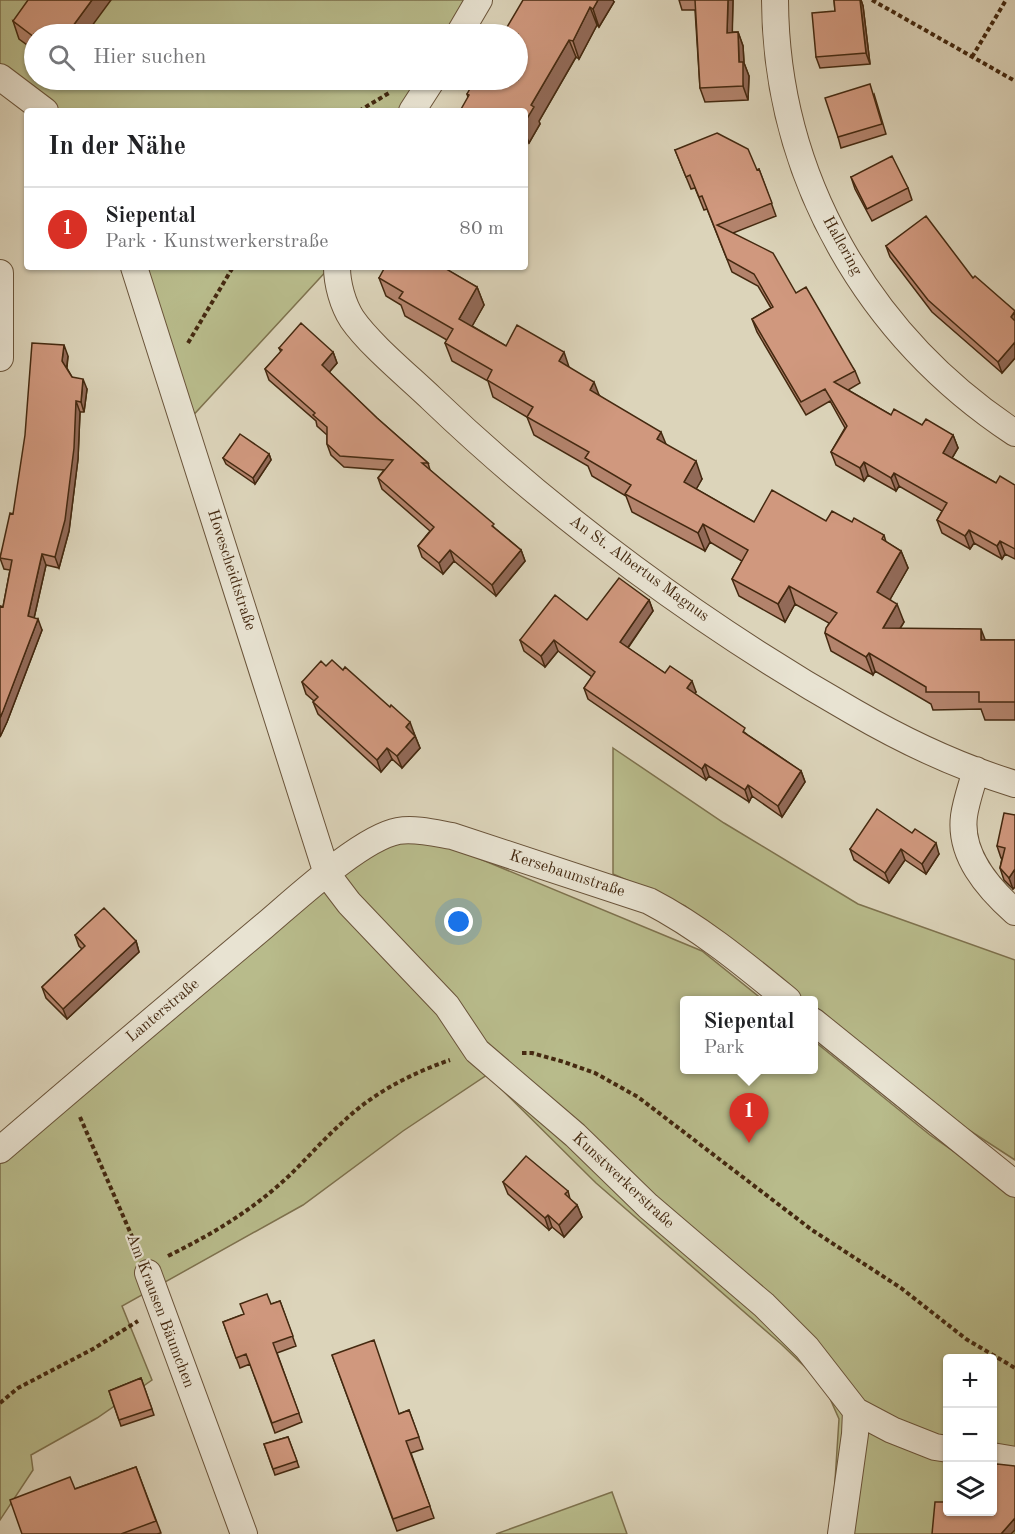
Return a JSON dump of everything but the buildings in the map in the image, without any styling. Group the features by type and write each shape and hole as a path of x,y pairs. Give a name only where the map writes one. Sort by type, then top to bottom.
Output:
{"street":[{"path":"465,24 479,0"},
{"name":"Hallering","path":"775,0 775,28 780,75 790,123 804,169 839,245 862,283 914,348 962,394 1015,433"},
{"path":"0,77 41,108"},
{"path":"414,108 426,90"},
{"name":"Hovescheidtstraße","path":"135,270 327,874"},
{"name":"An St. Albertus Magnus","path":"338,270 343,297 352,319 377,347 464,430 580,527 702,616 854,713 901,737 976,770 1015,784"},
{"path":"0,273 0,358"},
{"path":"976,770 964,817 965,843 978,871 998,896 1015,912"},
{"name":"Kersebaumstraße","path":"327,874 376,839 398,831 424,831 452,836 650,901 680,917 710,938 783,996"},
{"name":"Lanterstraße","path":"0,1150 327,874"},
{"name":"Kunstwerkerstraße","path":"327,874 349,903 447,1006 477,1051 575,1135 648,1206 764,1305 807,1348 855,1411 892,1430 943,1448"},
{"path":"818,1025 1015,1184"},
{"name":"Am Krausen Bäumchen","path":"148,1273 244,1534"},
{"path":"841,1534 855,1434 855,1411"},
{"path":"997,1457 1015,1460"}],"path":[{"path":"872,0 1015,81"},
{"path":"972,57 1006,0"},
{"path":"167,370 192,337 231,270"},
{"name":"Am Krausen Bäumchen","path":"69,1090 148,1273"},
{"path":"0,1403 18,1388 93,1350 160,1307"}],"green space":[{"path":"0,0 475,0 462,24 24,24 24,90 0,71"},
{"path":"24,90 424,90 412,108 47,108"},
{"path":"137,270 327,270 187,422"},
{"path":"613,748 724,823 858,904 1015,960 1015,1160 941,1112 818,1011 818,996 800,996 685,906 613,874"},
{"path":"410,835 449,846 702,951 758,996 680,996 680,1074 818,1074 818,1044 930,1135 1015,1194 1015,1458 997,1455 997,1354 943,1354 943,1516 997,1516 997,1501 1015,1461 1015,1534 829,1534 832,1527 839,1419 824,1385 781,1344 596,1183 487,1075 403,1131 303,1205 122,1306 152,1380 97,1418 31,1455 33,1470 0,1520 0,1152 330,874"},
{"path":"612,1492 627,1534 496,1534"}],"place":[{"name":"Siepental","path":"749,1143"}]}
